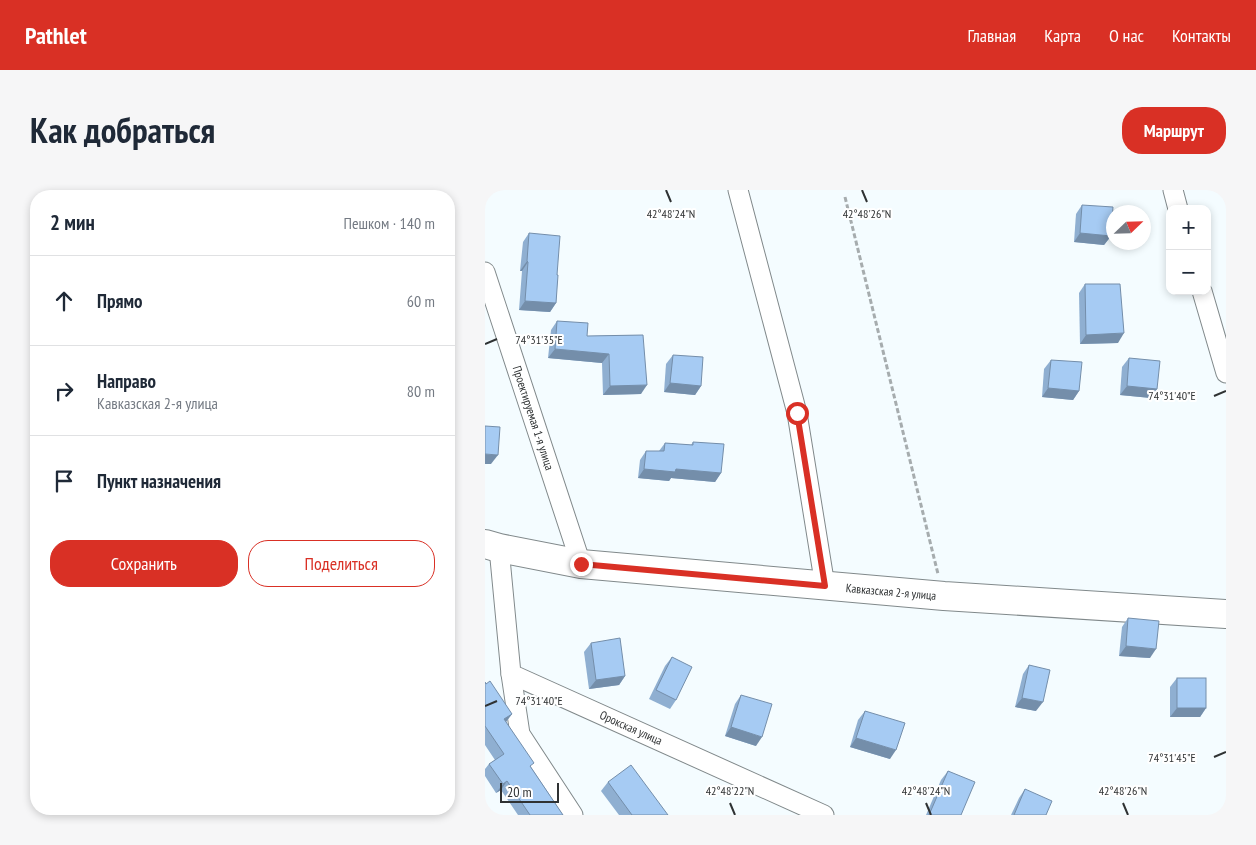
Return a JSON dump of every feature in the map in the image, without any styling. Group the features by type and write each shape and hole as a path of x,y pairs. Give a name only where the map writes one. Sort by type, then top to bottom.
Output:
{"street":[{"path":"738,190 797,413 825,586"},
{"path":"1173,190 1178,205"},
{"name":"Проектируемая 1-я улица","path":"485,272 581,564"},
{"path":"1203,295 1226,374"},
{"path":"492,546 520,734 573,815"},
{"name":"Кавказская 2-я улица","path":"492,546 581,564 943,596 1226,614"},
{"name":"Орокская улица","path":"511,674 824,815"}],"path":[{"path":"845,197 943,596"}],"building":[{"path":"1082,205 1106,207 1106,236 1080,233"},
{"path":"529,233 560,236 556,303 525,301"},
{"path":"1085,284 1120,284 1124,333 1086,335"},
{"path":"557,321 588,323 587,336 643,335 647,385 610,386 609,354 555,349"},
{"path":"673,355 703,357 701,386 670,383"},
{"path":"1129,358 1160,361 1157,389 1127,386"},
{"path":"1051,360 1082,362 1079,391 1048,388"},
{"path":"485,426 500,427 498,455 485,454"},
{"path":"693,442 724,444 721,473 676,469 675,472 644,469 646,451 664,451 665,443 693,445"},
{"path":"1128,618 1159,621 1156,649 1126,646"},
{"path":"620,638 625,676 596,680 591,643"},
{"path":"672,657 692,667 676,700 656,690"},
{"path":"1029,665 1050,670 1043,702 1022,698"},
{"path":"1177,678 1206,678 1206,708 1177,708"},
{"path":"490,681 512,714 504,719 534,763 530,766 563,815 530,815 507,781 503,784 489,764 504,754 485,726 485,682 486,684"},
{"path":"741,695 772,704 762,737 731,727"},
{"path":"865,711 905,723 896,750 856,738"},
{"path":"631,765 668,815 632,815 608,782"},
{"path":"948,771 975,782 961,815 929,815"},
{"path":"1025,789 1052,801 1046,815 1014,815"}],"route":[{"path":"581,564 825,586 797,413"}]}
